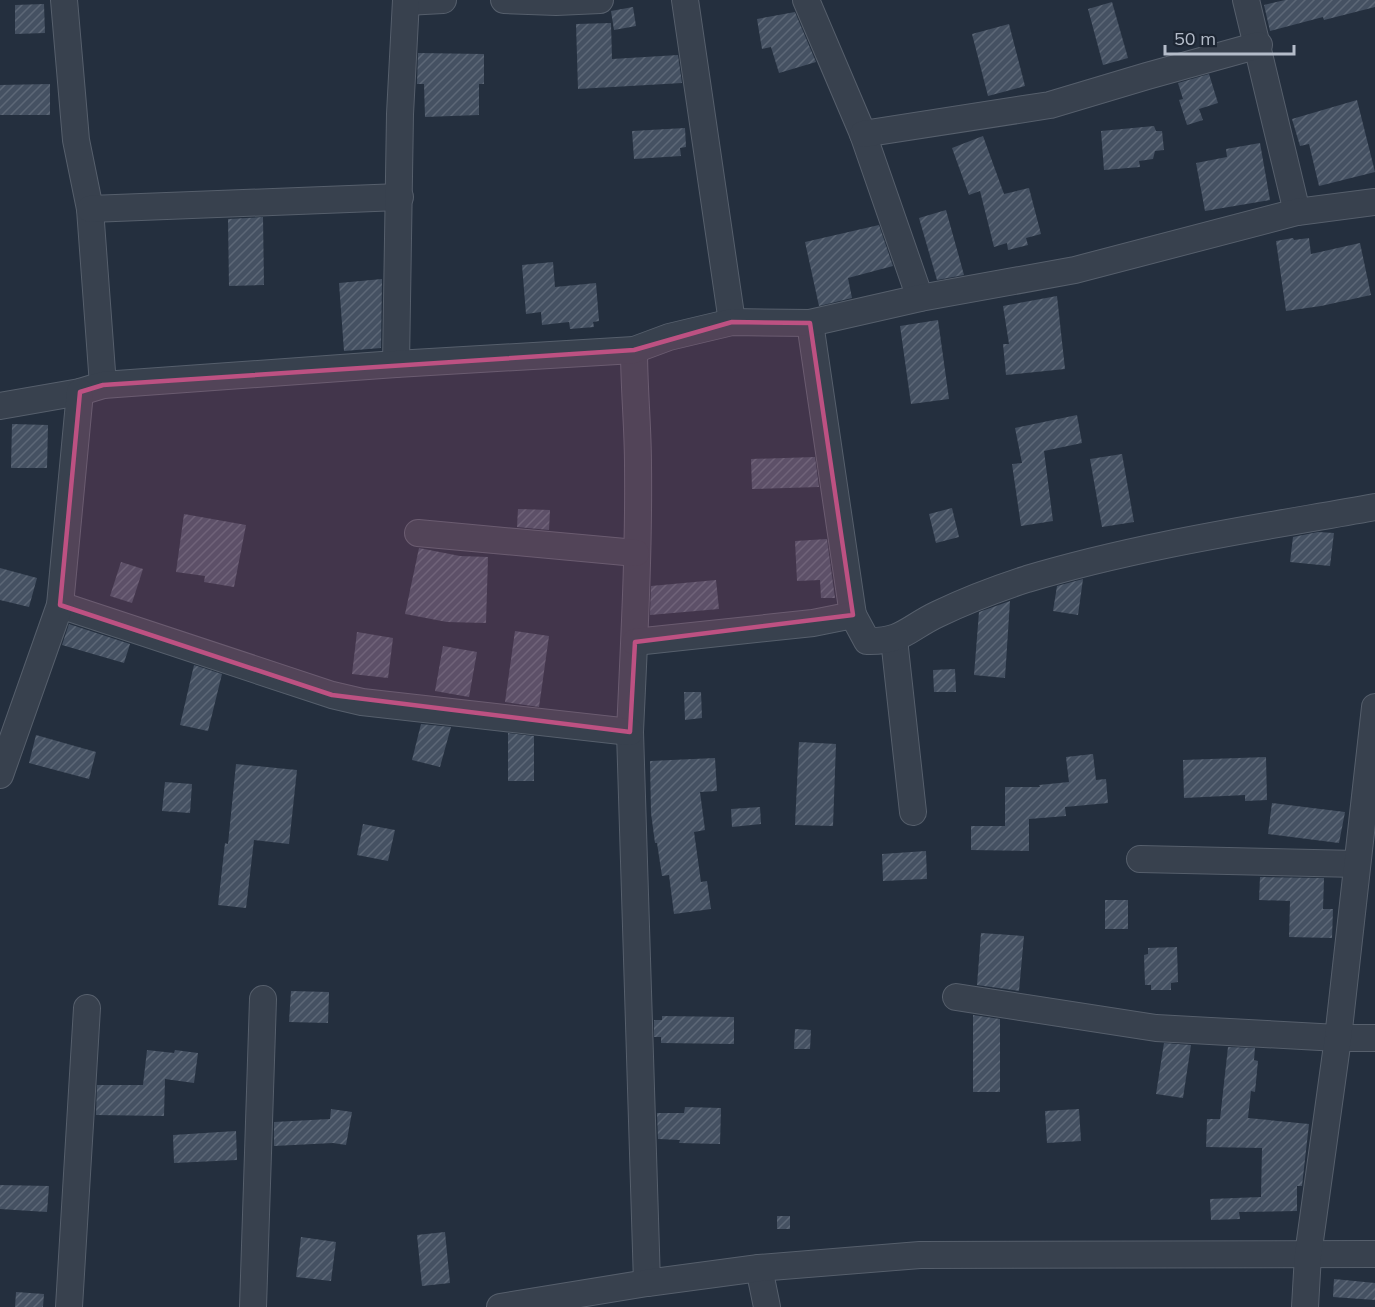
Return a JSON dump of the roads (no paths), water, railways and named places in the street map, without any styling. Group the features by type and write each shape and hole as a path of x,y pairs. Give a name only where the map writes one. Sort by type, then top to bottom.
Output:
{"street":[{"path":"0,776 60,605 92,388 90,209 76,140 64,0"},
{"path":"396,364 400,114 406,1 443,0"},
{"path":"504,0 556,2 600,0"},
{"path":"685,0 732,322"},
{"path":"806,0 862,135 920,298"},
{"path":"1246,0 1259,45 1297,212"},
{"path":"862,135 1050,105 1259,45"},
{"path":"90,209 400,197"},
{"path":"0,406 92,388 396,364 634,350 669,337 732,322 810,323 920,298 1075,270 1297,212 1375,202"},
{"path":"810,323 853,615 867,641 894,639 936,615 994,589 1060,570 1158,546 1375,507"},
{"path":"634,350 638,464 630,732 647,1283"},
{"path":"418,533 636,553"},
{"path":"60,605 332,695 362,702 630,732"},
{"path":"634,642 813,623 853,615"},
{"path":"894,639 913,812"},
{"path":"1305,1307 1308,1255 1338,1038 1375,707"},
{"path":"1140,859 1357,864"},
{"path":"956,997 1156,1028 1375,1038"},
{"path":"253,1307 263,999"},
{"path":"69,1307 87,1008"},
{"path":"500,1307 647,1283 759,1268 920,1255 1375,1254"},
{"path":"759,1268 767,1307"}]}
